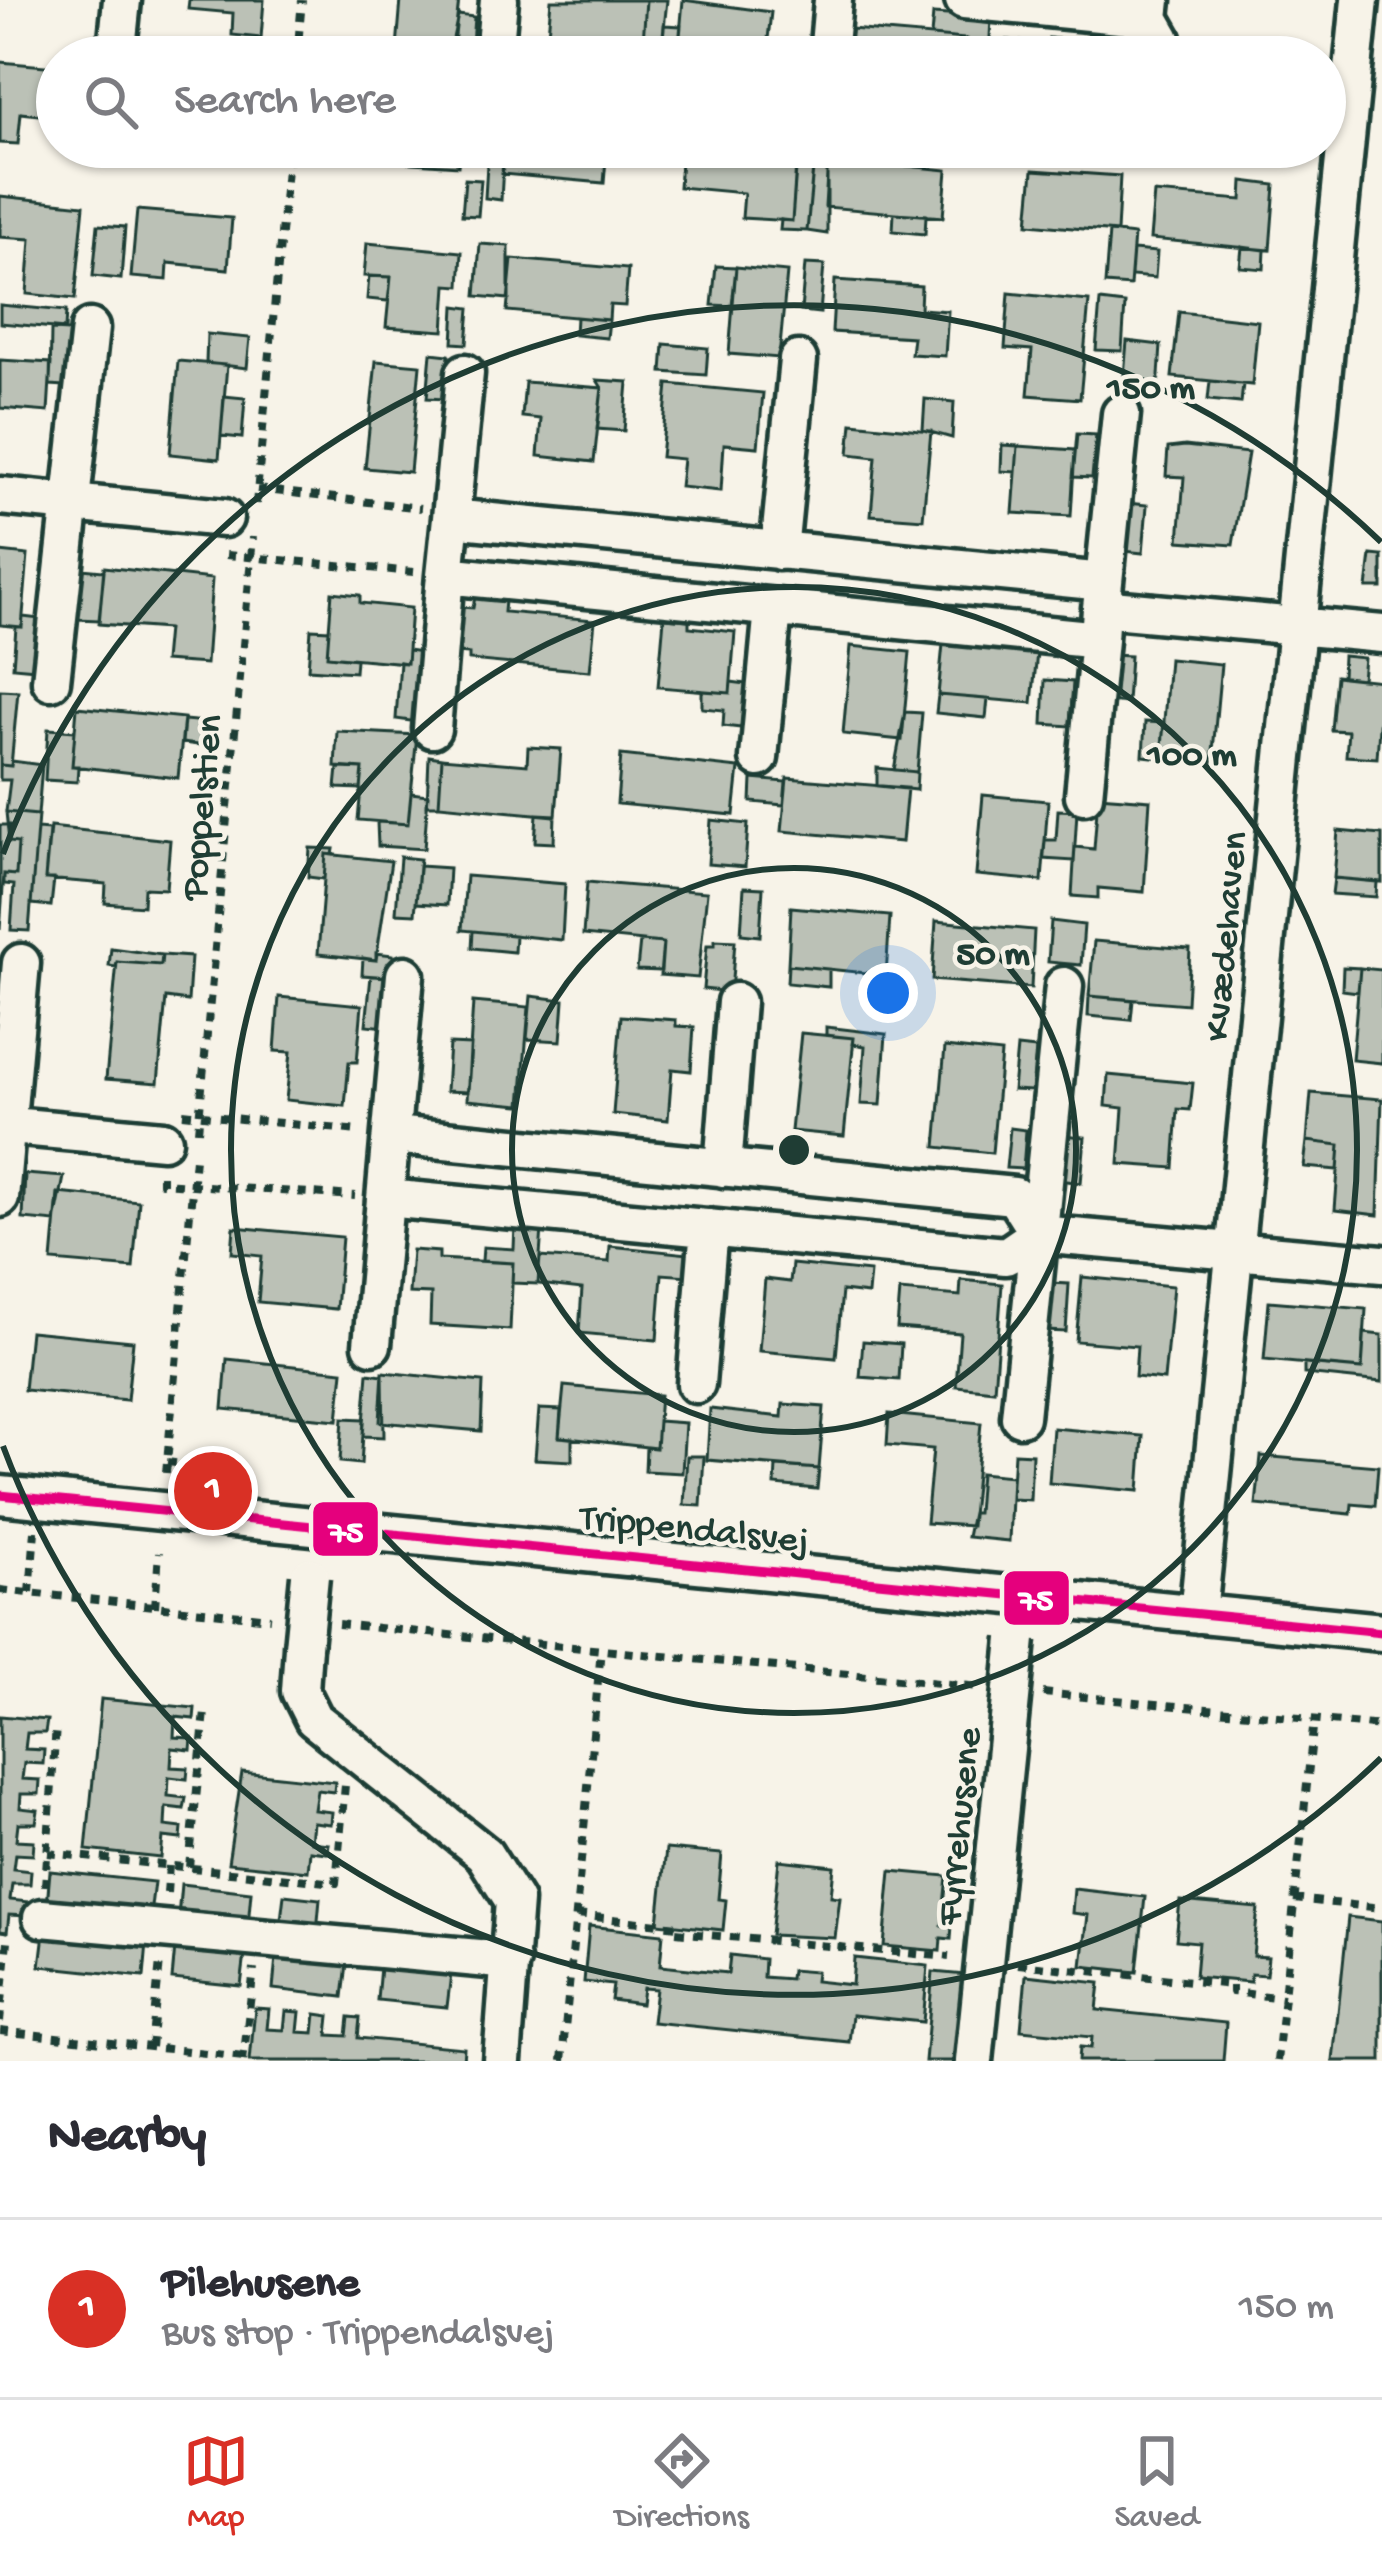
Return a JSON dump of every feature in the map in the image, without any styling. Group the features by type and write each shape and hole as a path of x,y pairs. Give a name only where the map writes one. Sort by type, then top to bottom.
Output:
{"street":[{"path":"118,36 122,0"},
{"path":"496,36 500,0"},
{"path":"830,36 833,0"},
{"path":"964,0 1151,9"},
{"name":"Kvædehaven","path":"1346,109 1357,2"},
{"name":"Kvædehaven","path":"1198,1614 1340,168"},
{"path":"52,681 90,328"},
{"path":"778,551 798,360"},
{"path":"432,729 465,373"},
{"path":"1084,795 1121,414"},
{"path":"0,496 244,522"},
{"path":"451,518 778,551 1102,610"},
{"path":"446,575 773,608 1102,610 1382,634"},
{"path":"759,758 773,608"},
{"path":"0,1198 21,963"},
{"path":"373,1345 405,975"},
{"path":"1019,1417 1064,986"},
{"path":"723,1168 736,1002"},
{"path":"3,1126 164,1140"},
{"path":"393,1135 1014,1196 1038,1234"},
{"path":"386,1198 1006,1256 1038,1234 1382,1264"},
{"path":"696,1384 710,1228"},
{"name":"Trippendalsvej","path":"0,1495 315,1530 1382,1632"},
{"path":"315,1530 311,1635 299,1691 304,1706 484,1854 502,1877 514,1901 502,2061"},
{"name":"Fyrrehusene","path":"974,2061 1021,1599"},
{"path":"42,1918 512,1961"}],"path":[{"path":"299,36 302,0"},
{"name":"Poppelstien","path":"205,1484 191,1465 167,1468 250,558 244,522 257,489 287,168"},
{"path":"257,489 417,507 451,518"},
{"path":"250,558 446,575"},
{"path":"200,1114 393,1135"},
{"path":"193,1186 386,1198"},
{"path":"30,1593 35,1530"},
{"path":"154,1607 159,1552"},
{"path":"0,1590 272,1618"},
{"path":"311,1635 601,1649 1005,1689"},
{"path":"562,2061 601,1649"},
{"path":"1029,1691 1382,1726"},
{"path":"189,1867 205,1712"},
{"path":"1277,2061 1314,1720"},
{"path":"0,2022 4,1941 39,1944 56,1726"},
{"path":"48,1852 336,1883 349,1747"},
{"path":"1294,1899 1382,1908"},
{"path":"577,1915 676,1927 675,1932 1232,1985 1232,1992 1283,1998"},
{"path":"151,2047 164,1929"},
{"path":"0,2031 244,2059 258,1938"}],"building":[{"path":"189,0 264,0 261,36 232,35 233,13 188,9"},
{"path":"401,0 459,0 455,36 398,36"},
{"path":"551,0 646,0 643,36 548,34"},
{"path":"646,0 667,0 663,36 643,36"},
{"path":"683,0 771,12 768,36 680,36"},
{"path":"933,14 991,18 990,36 931,36"},
{"path":"458,15 474,17 473,36 454,36"},
{"path":"664,25 681,26 680,36 663,36"},
{"path":"851,29 932,36 850,36"},
{"path":"0,62 36,65 36,115 21,113 18,144 0,143"},
{"path":"487,168 503,168 501,200 485,198"},
{"path":"502,168 605,168 604,183 502,174"},
{"path":"680,168 796,168 792,221 742,218 744,193 679,187"},
{"path":"796,168 813,168 807,231 780,230 781,220 792,221"},
{"path":"827,168 947,170 943,217 825,207"},
{"path":"813,169 827,170 827,234 807,231"},
{"path":"1033,170 1120,176 1117,232 1028,224"},
{"path":"465,179 481,180 478,216 462,215"},
{"path":"1243,181 1275,185 1270,250 1150,239 1154,193 1242,200"},
{"path":"0,196 84,205 75,299 27,294 31,239 0,237"},
{"path":"137,210 232,218 228,269 168,263 167,280 131,277"},
{"path":"894,213 926,215 925,234 893,231"},
{"path":"98,225 125,227 121,279 93,276"},
{"path":"1109,232 1134,235 1130,286 1105,284"},
{"path":"367,243 462,252 460,286 447,285 444,331 386,327 391,277 364,276"},
{"path":"480,244 509,246 509,299 476,296"},
{"path":"1242,247 1265,250 1264,269 1240,267"},
{"path":"1133,250 1157,252 1155,278 1131,276"},
{"path":"512,259 628,269 625,306 610,305 609,320 507,311"},
{"path":"805,264 824,265 820,313 801,311"},
{"path":"716,266 736,267 732,306 712,305"},
{"path":"736,267 787,272 779,358 729,354"},
{"path":"369,276 391,277 388,301 367,299"},
{"path":"835,280 921,286 920,309 948,311 945,356 911,354 913,337 832,332"},
{"path":"1009,293 1089,301 1080,399 1028,395 1032,350 1005,348"},
{"path":"1100,301 1125,304 1122,351 1096,350"},
{"path":"0,305 66,311 65,329 0,323"},
{"path":"455,306 470,308 467,344 453,343"},
{"path":"1179,312 1258,321 1252,385 1172,377"},
{"path":"576,317 609,320 607,338 575,335"},
{"path":"51,330 69,331 65,386 50,385"},
{"path":"207,334 250,338 247,368 206,363"},
{"path":"1127,341 1161,345 1158,391 1123,388"},
{"path":"664,344 708,348 706,375 662,372"},
{"path":"431,353 449,355 445,399 427,398"},
{"path":"0,360 51,363 48,412 0,408"},
{"path":"178,361 227,365 219,459 170,454"},
{"path":"376,361 420,365 410,472 365,468"},
{"path":"597,380 628,382 624,431 597,429 602,388"},
{"path":"1210,381 1243,384 1241,403 1208,400"},
{"path":"525,382 602,388 594,462 538,456 541,419 522,417"},
{"path":"668,384 763,393 758,447 724,444 721,491 680,487 683,459 661,457"},
{"path":"224,396 245,398 242,438 221,436"},
{"path":"925,399 954,402 952,438 923,430"},
{"path":"852,423 931,431 923,519 871,515 876,457 849,454"},
{"path":"1077,434 1096,435 1092,478 1073,477"},
{"path":"1002,445 1018,446 1016,472 1001,471"},
{"path":"1018,446 1075,450 1071,516 1013,513"},
{"path":"1168,448 1248,453 1233,545 1179,541 1184,477 1166,476"},
{"path":"1128,503 1147,505 1143,553 1124,551"},
{"path":"0,552 28,555 22,627 0,625"},
{"path":"1371,555 1382,556 1382,588 1367,588"},
{"path":"104,567 212,579 206,664 164,661 167,629 99,624"},
{"path":"82,569 104,571 99,620 77,619"},
{"path":"332,592 360,595 360,603 411,608 407,663 327,656"},
{"path":"475,597 505,600 504,612 595,620 590,671 469,660 469,654 456,653 460,607 473,608"},
{"path":"23,617 40,619 36,669 13,667 16,627 22,627"},
{"path":"664,618 689,620 689,627 735,632 730,693 658,687"},
{"path":"311,629 329,630 327,656 356,659 355,672 308,669"},
{"path":"943,644 1037,652 1032,703 938,695"},
{"path":"851,646 910,652 902,740 843,734"},
{"path":"408,650 422,652 418,722 396,719 400,662 407,663"},
{"path":"1111,655 1130,656 1127,703 1108,701"},
{"path":"1343,656 1364,658 1362,679 1342,677"},
{"path":"1169,659 1221,664 1212,762 1161,758"},
{"path":"1336,676 1382,681 1377,758 1346,756 1348,731 1331,730"},
{"path":"1045,680 1073,682 1070,726 1043,724"},
{"path":"731,682 746,684 741,728 723,726 724,710 702,708 702,691 730,693"},
{"path":"0,690 18,691 11,766 0,765"},
{"path":"938,695 988,699 986,718 936,713"},
{"path":"77,707 184,718 178,778 72,766"},
{"path":"905,712 922,713 917,772 894,770"},
{"path":"184,720 207,722 206,746 182,743"},
{"path":"1145,722 1164,723 1161,758 1143,756"},
{"path":"48,729 75,731 72,766 78,766 77,782 45,780"},
{"path":"337,731 417,735 408,824 358,820 363,769 335,767"},
{"path":"528,747 561,749 556,816 439,805 442,758 527,765"},
{"path":"621,755 739,768 734,815 617,804"},
{"path":"429,756 442,758 439,805 427,805"},
{"path":"12,761 42,765 38,815 6,812 10,780 0,780 0,765 11,766"},
{"path":"338,768 363,769 361,789 336,788"},
{"path":"877,768 917,772 916,790 877,786"},
{"path":"787,778 907,788 902,842 782,831"},
{"path":"752,779 786,782 784,805 751,802"},
{"path":"411,793 428,795 424,849 378,846 377,822 408,824"},
{"path":"983,795 1048,801 1042,881 976,875"},
{"path":"1098,796 1150,800 1144,892 1098,888 1098,898 1072,896 1075,847 1094,849"},
{"path":"1058,810 1077,811 1074,861 1043,859 1045,840 1056,840"},
{"path":"6,812 38,815 29,931 11,930 14,885 4,884 4,874 16,875 18,843 9,842"},
{"path":"537,814 555,815 554,843 535,842"},
{"path":"711,820 748,824 745,867 708,864"},
{"path":"0,825 10,825 9,842 18,843 16,875 4,874 0,930"},
{"path":"50,827 170,840 166,889 144,888 143,906 105,903 106,884 45,879"},
{"path":"37,829 49,830 45,879 54,879 51,906 31,904"},
{"path":"1338,831 1382,835 1382,882 1334,878"},
{"path":"310,848 334,849 333,855 326,854 324,879 308,877"},
{"path":"326,854 391,861 376,960 318,954"},
{"path":"400,857 420,859 415,914 396,913"},
{"path":"419,866 449,868 447,905 416,903"},
{"path":"466,876 565,884 562,940 462,930"},
{"path":"1334,878 1377,882 1376,897 1332,894"},
{"path":"587,882 707,892 698,978 660,975 663,943 583,935"},
{"path":"744,887 763,888 760,936 741,934"},
{"path":"791,907 890,916 886,975 788,965"},
{"path":"936,921 1034,930 1031,988 932,980"},
{"path":"1051,921 1084,925 1081,965 1048,962"},
{"path":"473,931 515,935 514,952 472,948"},
{"path":"715,940 735,941 731,992 703,989 707,945 715,945"},
{"path":"640,941 663,943 661,971 637,970"},
{"path":"1094,941 1190,949 1187,1004 1089,996"},
{"path":"111,948 162,955 161,965 117,962 116,967 109,966"},
{"path":"376,953 393,955 391,977 362,975 363,958 376,960"},
{"path":"162,955 191,957 188,1001 166,998 158,1083 106,1079 117,962 161,965"},
{"path":"788,965 829,969 829,987 787,983"},
{"path":"1343,967 1360,968 1358,992 1342,990"},
{"path":"1360,968 1382,970 1382,1063 1352,1060"},
{"path":"371,976 391,977 387,1027 366,1025"},
{"path":"531,996 564,1000 561,1041 527,1039"},
{"path":"1089,996 1133,1000 1131,1020 1088,1016"},
{"path":"279,997 362,1005 357,1062 349,1062 345,1106 286,1100 291,1052 275,1051"},
{"path":"473,1002 529,1007 521,1105 467,1100"},
{"path":"621,1016 676,1020 676,1026 694,1027 691,1071 672,1069 668,1120 613,1114"},
{"path":"826,1027 886,1034 881,1105 861,1104 865,1046 853,1044 854,1038 826,1035"},
{"path":"801,1033 854,1038 844,1136 791,1131"},
{"path":"449,1044 471,1045 468,1092 446,1091"},
{"path":"945,1047 1001,1053 992,1153 936,1147"},
{"path":"1017,1047 1036,1049 1032,1091 1013,1090"},
{"path":"1108,1075 1193,1083 1190,1110 1178,1109 1174,1168 1119,1164 1123,1108 1106,1106"},
{"path":"1311,1093 1382,1099 1378,1215 1335,1210 1340,1145 1307,1141"},
{"path":"1010,1128 1026,1130 1023,1169 1006,1168"},
{"path":"1063,1135 1085,1137 1081,1183 1060,1180"},
{"path":"1307,1141 1340,1145 1338,1170 1304,1167"},
{"path":"25,1174 64,1177 55,1222 23,1219"},
{"path":"58,1193 139,1201 133,1268 52,1261"},
{"path":"515,1225 542,1228 538,1284 512,1283 513,1263 482,1261 483,1247 514,1249"},
{"path":"234,1227 342,1237 336,1309 258,1302 262,1256 232,1253"},
{"path":"610,1246 689,1254 689,1276 662,1274 657,1340 579,1333 582,1289 538,1284 540,1257 609,1262"},
{"path":"412,1250 439,1252 439,1259 513,1263 510,1330 430,1325 431,1294 409,1293"},
{"path":"792,1264 870,1272 868,1294 842,1291 836,1358 759,1351 765,1279 790,1282"},
{"path":"1082,1277 1173,1286 1164,1380 1135,1377 1137,1346 1076,1341"},
{"path":"961,1280 1002,1284 994,1390 956,1386 960,1333 897,1328 900,1291 960,1296"},
{"path":"1049,1283 1069,1284 1066,1332 1046,1331"},
{"path":"1269,1301 1366,1309 1362,1369 1264,1360"},
{"path":"30,1331 133,1341 127,1400 24,1390"},
{"path":"1364,1333 1382,1335 1382,1382 1304,1374 1304,1364 1362,1369"},
{"path":"863,1341 901,1344 899,1380 860,1377"},
{"path":"227,1359 343,1371 338,1420 223,1409"},
{"path":"383,1372 483,1382 481,1431 380,1422"},
{"path":"368,1373 383,1375 384,1437 363,1436"},
{"path":"564,1386 660,1395 656,1448 559,1437"},
{"path":"783,1404 824,1407 819,1469 707,1460 710,1409 782,1417"},
{"path":"539,1409 561,1410 559,1437 572,1438 572,1461 535,1459"},
{"path":"889,1414 981,1423 971,1526 926,1523 933,1449 887,1445"},
{"path":"343,1418 364,1419 361,1464 340,1462"},
{"path":"658,1421 685,1423 682,1473 645,1471 646,1447 656,1448"},
{"path":"1053,1428 1143,1436 1139,1491 1049,1483"},
{"path":"1014,1453 1032,1454 1030,1500 1011,1499"},
{"path":"687,1456 704,1456 701,1506 684,1505"},
{"path":"1261,1456 1378,1466 1375,1506 1352,1504 1351,1514 1256,1505"},
{"path":"776,1466 819,1469 817,1489 775,1485"},
{"path":"980,1473 1012,1476 1009,1541 967,1537 972,1513 977,1513"},
{"path":"101,1699 195,1708 194,1719 175,1717 174,1737 192,1738 191,1750 172,1748 171,1767 188,1768 187,1779 169,1777 168,1796 186,1798 184,1809 166,1807 165,1826 182,1828 181,1839 163,1837 161,1858 86,1850"},
{"path":"0,1716 47,1720 45,1733 27,1733 25,1749 44,1750 43,1764 24,1763 22,1779 40,1780 39,1794 21,1794 20,1808 38,1810 36,1823 18,1823 16,1840 34,1841 33,1855 15,1854 13,1869 31,1871 30,1884 12,1884 10,1900 29,1902 27,1916 9,1915 7,1932 0,1931"},
{"path":"242,1772 335,1782 334,1792 317,1790 314,1810 332,1812 331,1824 313,1822 311,1842 329,1844 327,1853 310,1851 308,1871 228,1863"},
{"path":"666,1849 722,1854 718,1899 726,1900 723,1930 658,1923"},
{"path":"779,1860 834,1866 831,1896 840,1897 835,1938 771,1935"},
{"path":"50,1871 154,1882 150,1915 47,1905"},
{"path":"891,1871 947,1876 942,1925 952,1925 951,1939 941,1938 940,1951 884,1946"},
{"path":"181,1884 251,1892 248,1925 178,1917"},
{"path":"1074,1889 1145,1897 1137,1972 1082,1966 1088,1915 1072,1913"},
{"path":"284,1895 320,1899 317,1932 280,1928"},
{"path":"1180,1901 1258,1908 1253,1956 1268,1957 1266,1975 1251,1974 1250,1982 1195,1977 1198,1942 1176,1940"},
{"path":"1348,1917 1382,1921 1382,2061 1333,2061"},
{"path":"589,1926 663,1934 660,1966 728,1973 730,1955 764,1959 763,1977 790,1979 791,1970 816,1972 815,1981 852,1985 854,1958 928,1966 923,2022 852,2015 849,2042 652,2022 656,1989 643,1988 641,2004 611,2000 613,1985 584,1982"},
{"path":"44,1933 147,1943 144,1977 40,1966"},
{"path":"175,1947 245,1954 241,1986 172,1979"},
{"path":"276,1957 347,1964 343,1997 273,1989"},
{"path":"380,1967 451,1974 447,2007 377,2000"},
{"path":"933,1972 966,1975 958,2061 925,2061"},
{"path":"1026,1975 1100,1983 1097,2010 1226,2023 1223,2061 1079,2061 1080,2047 1091,2048 1092,2037 1021,2030"},
{"path":"255,2008 269,2009 267,2029 284,2030 286,2011 300,2012 298,2032 314,2033 316,2014 330,2016 328,2035 347,2036 349,2017 360,2018 358,2038 464,2048 463,2061 250,2061"}],"transit line":[{"name":"75","path":"0,1495 1382,1632"}],"place":[{"name":"Pilehusene","path":"213,1491"}]}
